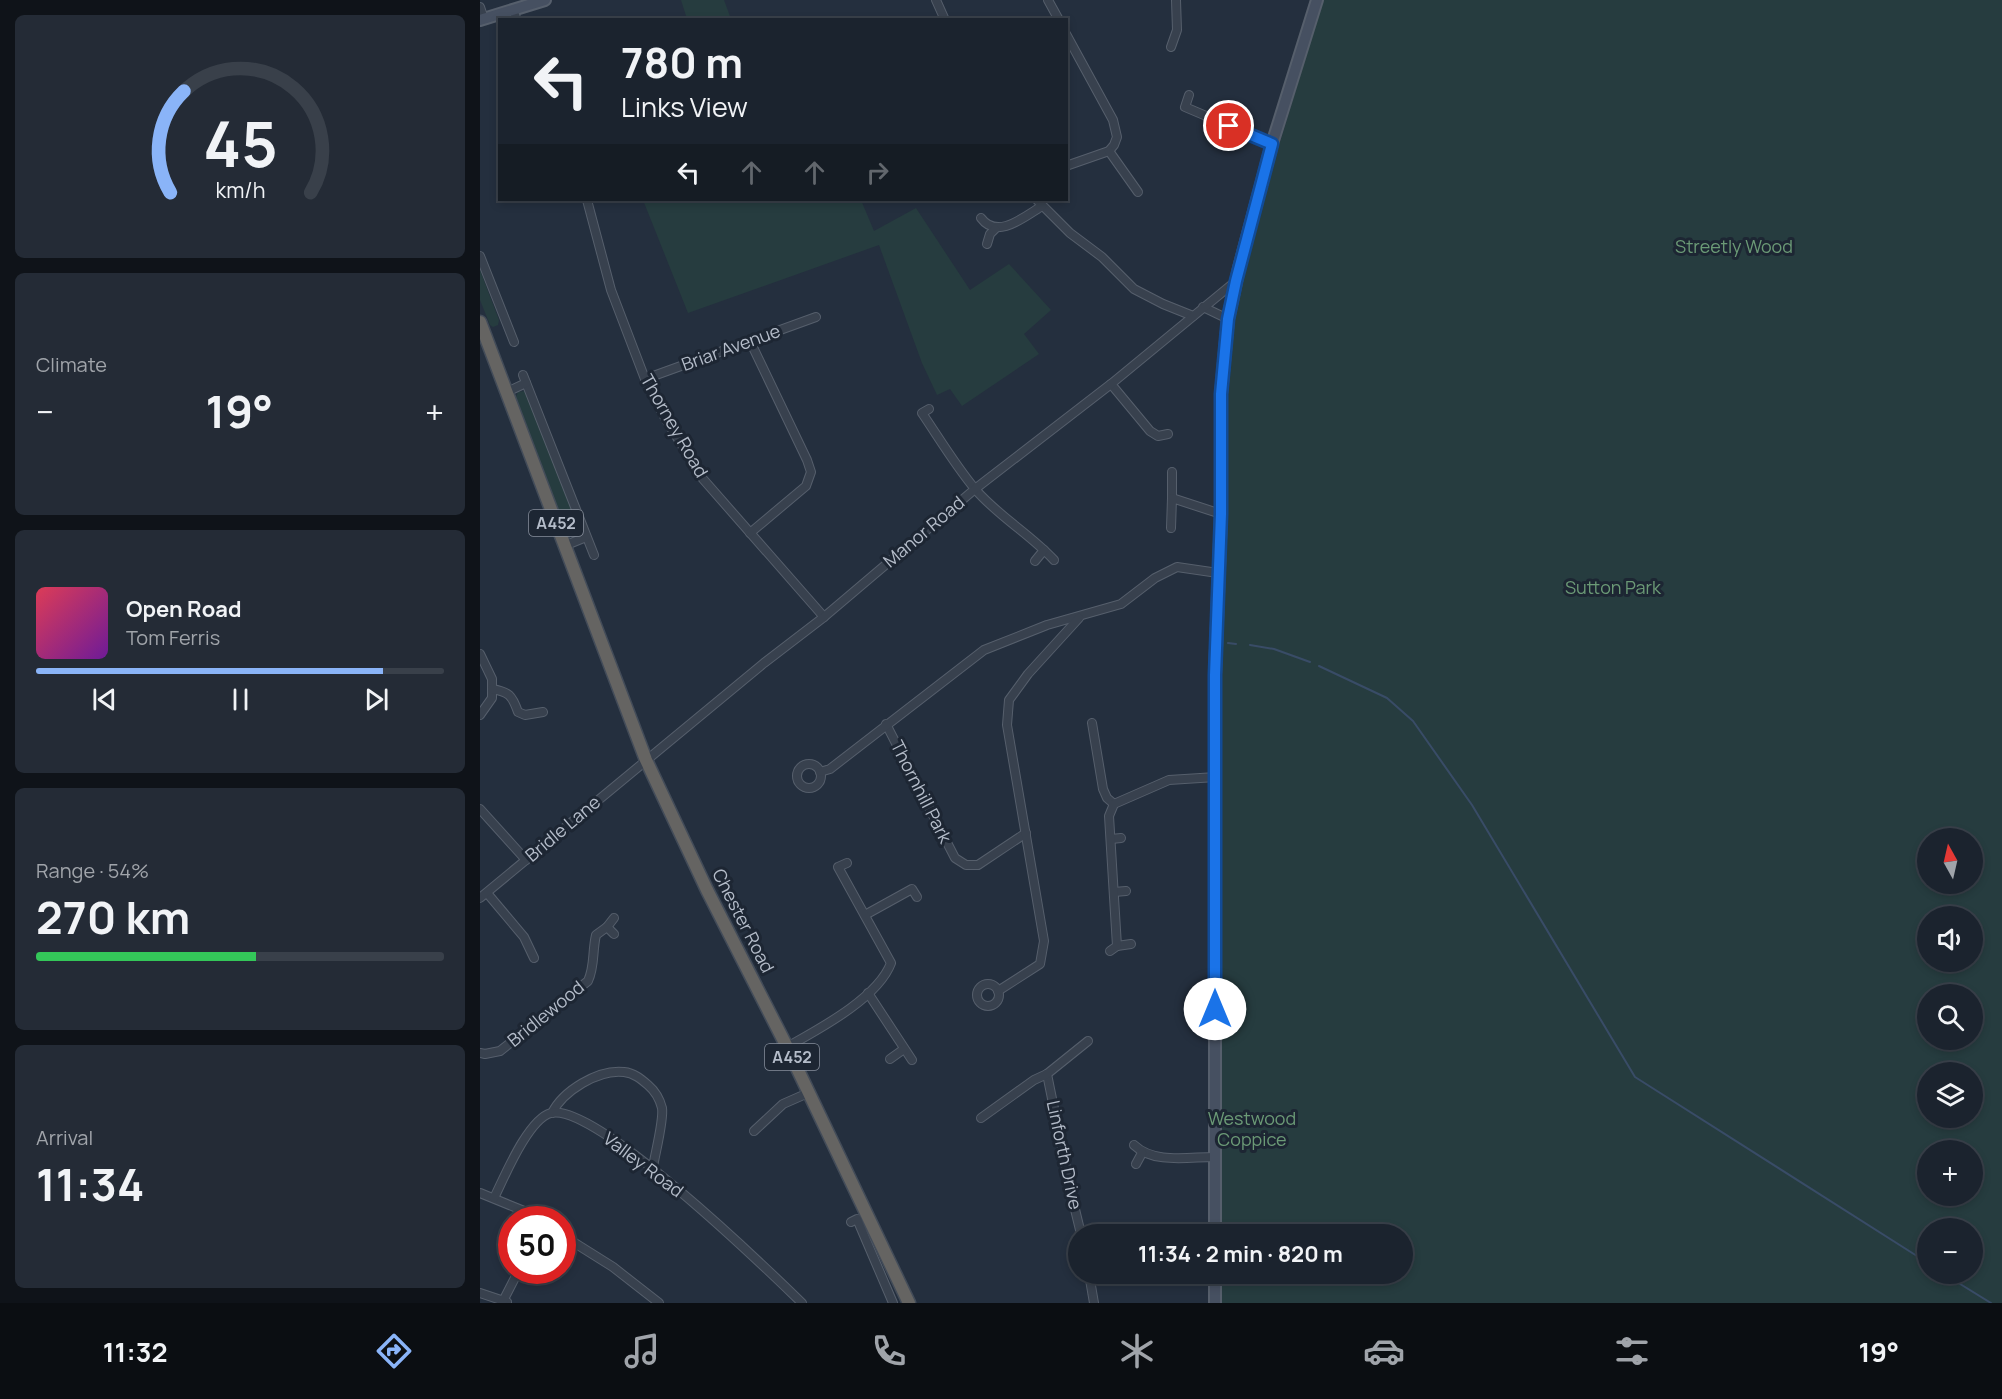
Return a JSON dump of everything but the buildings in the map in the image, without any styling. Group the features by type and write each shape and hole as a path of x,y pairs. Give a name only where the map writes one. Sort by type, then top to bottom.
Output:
{"highway":[{"name":"Chester Road","path":"480,322 646,760 909,1303"}],"main road":[{"path":"482,20 515,15 545,0"},
{"path":"1215,1224 1215,675 1221,514 1221,394 1228,319 1236,281 1272,144 1317,0"},
{"path":"1215,1284 1215,1303"}],"street":[{"path":"936,0 944,18"},
{"path":"1048,0 1058,18"},
{"path":"1171,47 1177,30 1176,0"},
{"path":"480,7 482,20"},
{"path":"1165,33 1175,37"},
{"path":"1068,38 1116,129 1114,145 1109,151 1068,165"},
{"path":"1189,95 1185,107 1272,144"},
{"path":"1109,151 1138,192"},
{"name":"Thorney Road","path":"587,201 611,290 645,380 665,418 703,479 824,618"},
{"path":"987,244 990,234 995,229 1008,225 1040,203 1070,233 1102,257 1134,289 1193,316"},
{"path":"981,218 986,225 995,229"},
{"path":"480,256 503,329 514,342"},
{"name":"Manor Road","path":"646,760 764,663 824,618 975,489 1111,384 1236,281"},
{"path":"1203,307 1228,319"},
{"name":"Briar Avenue","path":"645,380 816,317"},
{"path":"750,341 811,472 806,486 750,533"},
{"path":"523,375 594,555"},
{"path":"507,392 526,383"},
{"path":"1111,384 1150,431 1158,436 1168,434"},
{"path":"929,409 922,413 975,489 1007,521 1054,560"},
{"path":"1171,528 1172,472"},
{"path":"1172,498 1221,514"},
{"path":"564,546 586,537"},
{"path":"1035,561 1044,550"},
{"name":"Thornhill Park","path":"820,772 830,769 984,650 1047,625 1121,604 1155,578 1177,567 1218,573"},
{"path":"998,991 1040,964 1044,941 1007,725 1009,700 1028,674 1080,616"},
{"path":"480,654 492,680 492,698 480,715"},
{"path":"492,688 507,692 518,712 525,715 543,712"},
{"path":"1092,723 1101,748 1102,789 1114,804"},
{"name":"Thornhill Park","path":"886,724 955,858 966,865 978,865 1026,832"},
{"name":"Bridle Lane","path":"483,896 646,760"},
{"path":"1131,944 1113,948 1114,892 1109,816 1114,804 1169,780 1216,777"},
{"path":"480,809 526,860"},
{"path":"1111,839 1121,838"},
{"path":"787,1047 830,1023 868,993 887,974 891,963 838,867 847,863"},
{"path":"864,915 912,889 917,897"},
{"path":"1114,892 1126,891"},
{"path":"483,896 524,937 534,958"},
{"name":"Bridlewood","path":"480,1053 500,1051 588,981 594,970 593,948 596,935 614,918"},
{"path":"607,927 614,934"},
{"path":"868,993 912,1060"},
{"path":"981,1118 990,1116 1034,1080 1081,1051 1088,1041"},
{"path":"890,1059 904,1049"},
{"path":"494,1198 522,1142 539,1121 552,1113 566,1093 605,1075 623,1072 638,1076 652,1089 660,1101 663,1111 653,1167"},
{"name":"Linforth Drive","path":"1047,1074 1079,1224"},
{"path":"754,1131 783,1104 808,1093"},
{"name":"Valley Road","path":"552,1113 566,1114 589,1125 653,1167 757,1259 802,1303"},
{"path":"1134,1145 1142,1152 1156,1156 1214,1157"},
{"path":"1136,1164 1142,1152"},
{"path":"480,1193 512,1206"},
{"path":"851,1222 857,1218 893,1303"},
{"path":"576,1244 613,1267 659,1303"},
{"path":"480,1293 506,1302 513,1284"},
{"path":"1091,1284 1094,1303"}],"green space":[{"path":"681,0 724,0 731,18 687,18"},
{"name":"Sutton Park","path":"1323,0 2002,0 2002,1303 1220,1303 1220,1284 1413,1284 1413,1224 1220,1224 1222,508 1229,345 1241,276 1260,197 1281,139"},
{"path":"643,201 861,201 874,231 916,208 970,290 1009,264 1051,310 1024,334 1039,354 962,406 950,389 937,395 922,363 879,245 688,313"},
{"path":"480,270 499,320 498,325 493,327 490,325 480,300"},
{"path":"525,391 579,528 579,535 568,536 515,399 518,392"}],"waterway":[{"path":"1228,643 1236,644"},
{"path":"1250,645 1274,649 1310,662"},
{"path":"1319,666 1387,698 1413,721 1472,805 1635,1077 1917,1256"},
{"path":"1960,1284 1991,1303"}],"route":[{"path":"1215,1009 1215,675 1221,514 1221,394 1228,319 1272,144 1229,126"}],"park label":[{"name":"Streetly Wood","path":"1734,247"},
{"name":"Westwood Coppice","path":"1252,1129"}]}
